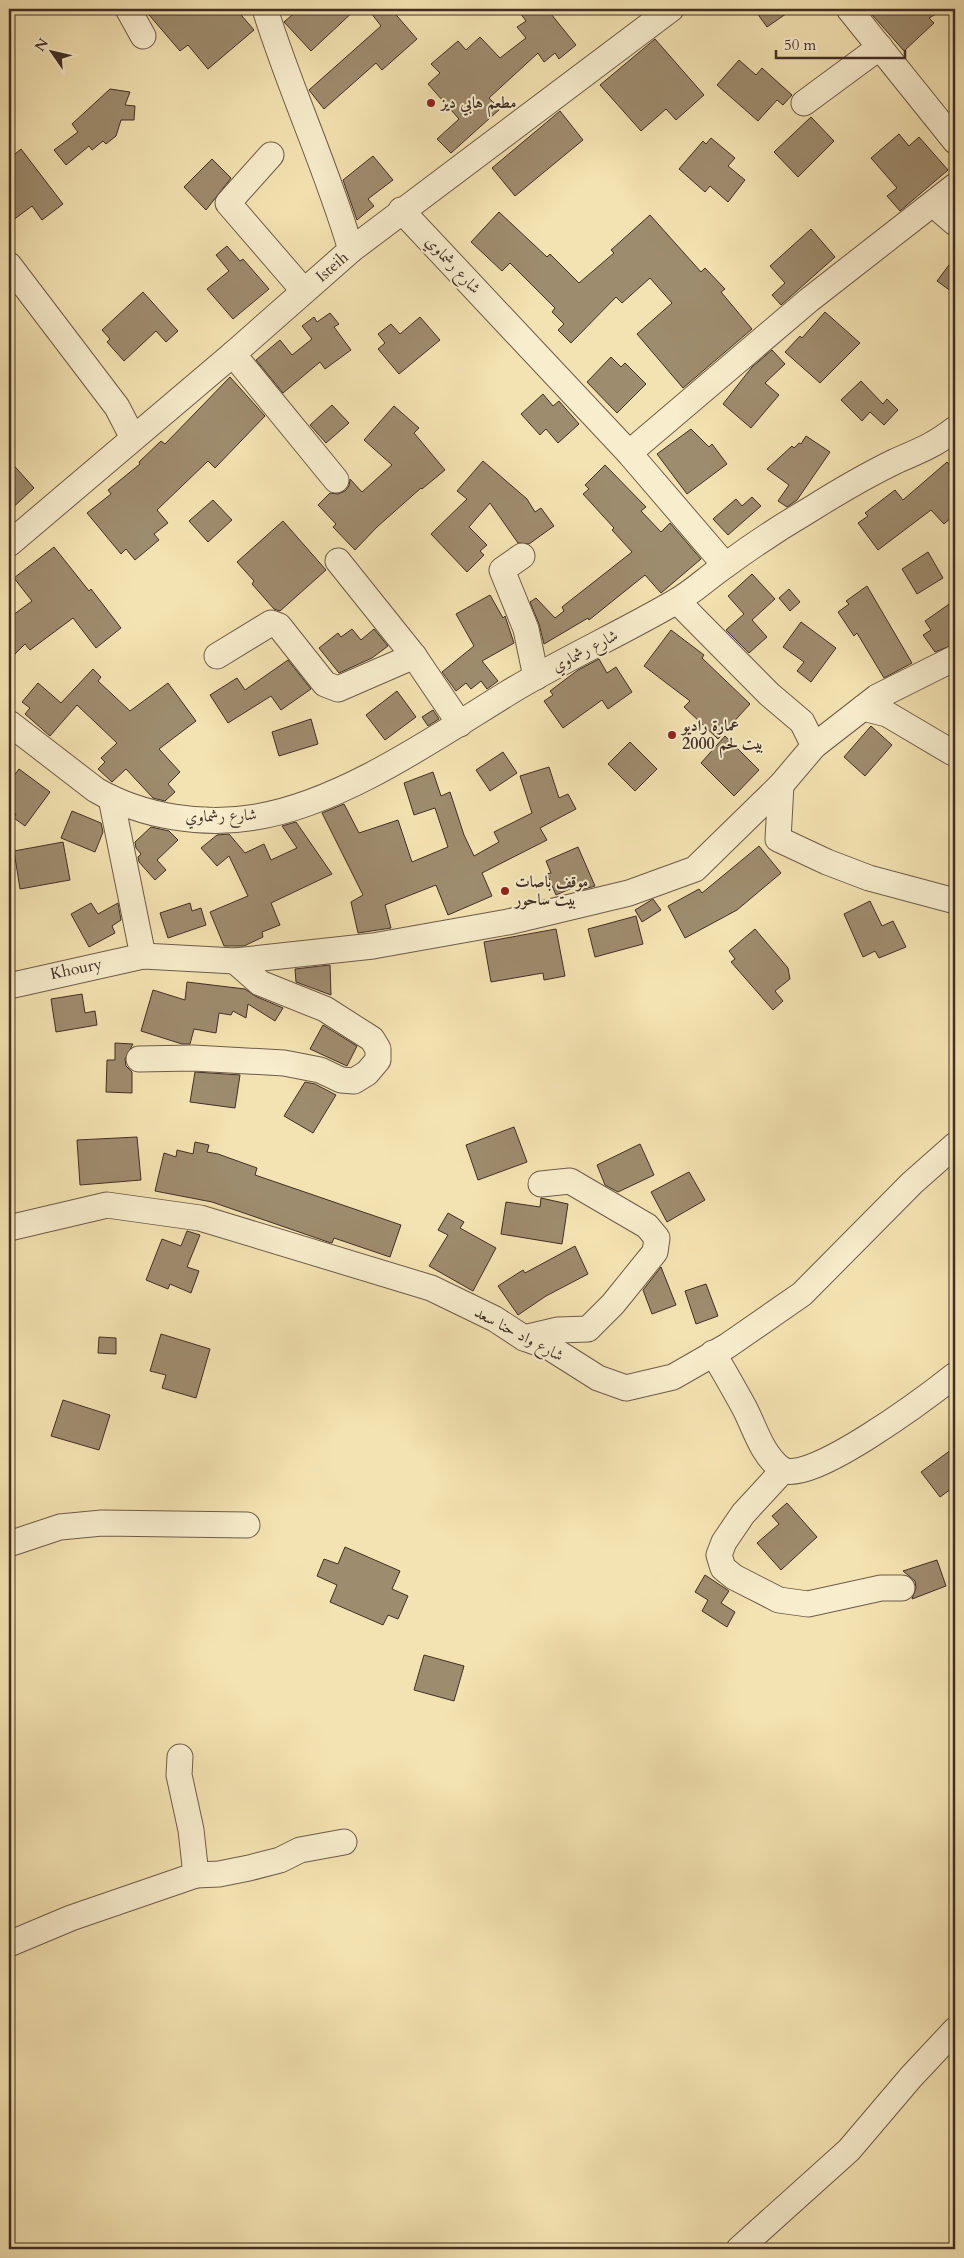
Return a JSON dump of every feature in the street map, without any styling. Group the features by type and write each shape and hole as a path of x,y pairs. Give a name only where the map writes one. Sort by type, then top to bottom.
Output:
{"street":[{"path":"128,9 143,36"},
{"path":"265,9 277,49 338,206 351,250"},
{"name":"Isteih","path":"12,533 133,438 233,354 351,250 401,210 671,9"},
{"path":"849,9 955,141"},
{"path":"804,103 880,47"},
{"path":"271,155 228,203 304,291"},
{"path":"629,453 809,300 934,205 955,186"},
{"path":"934,205 955,224"},
{"name":"شارع رشماوي","path":"9,724 96,790 111,798 157,814 193,820 256,817 296,806 338,791 437,739 536,677 677,601 725,565 629,453 401,210"},
{"path":"9,265 117,407 133,438"},
{"path":"233,354 336,480"},
{"path":"725,565 811,509 895,462 934,445 955,429"},
{"path":"522,556 502,570 526,629 536,677"},
{"path":"338,561 414,656 460,724"},
{"path":"677,601 769,694 802,722 814,746"},
{"path":"217,656 270,623 279,626 325,684 338,689 414,656"},
{"name":"Khoury","path":"9,986 143,956 236,961 372,946 508,922 629,893 695,869 781,786 814,746 877,697 955,658"},
{"path":"863,708 888,714 953,753"},
{"path":"781,786 778,839 827,862 869,878 955,901"},
{"path":"111,798 143,956"},
{"path":"139,1059 193,1058 284,1064 320,1070 341,1080 354,1081 367,1073 378,1060 378,1049 372,1040 324,1009 260,983 236,961"},
{"name":"شارع واد حنا سعد","path":"9,1228 106,1205 200,1218 431,1288 496,1319 524,1338 549,1347 598,1378 626,1388 673,1377 714,1353 802,1294 912,1183 955,1145"},
{"path":"524,1338 558,1330 588,1329 613,1304 655,1252 657,1238 647,1226 570,1181 541,1184"},
{"path":"714,1353 745,1408 759,1442 782,1469 795,1472 830,1459 908,1411 955,1375"},
{"path":"782,1469 778,1477 743,1514 724,1542 719,1555 723,1568 734,1577 779,1600 808,1604 881,1588 902,1588"},
{"path":"9,1544 60,1527 102,1522 248,1525"},
{"path":"180,1757 179,1775 191,1830 196,1875"},
{"path":"9,1944 71,1918 196,1875 219,1874 249,1868 280,1860 300,1850 329,1843 344,1842"},
{"path":"739,2249 849,2150 910,2077 955,2030"}],"building":[{"path":"144,9 236,9 254,30 208,69 188,45 180,51"},
{"path":"299,9 356,9 311,51 284,22"},
{"path":"368,9 391,9 417,39 382,70 376,63 324,109 309,90 381,26"},
{"path":"517,9 547,9 576,45 559,59 555,53 544,62 538,53 489,98 500,109 451,153 437,139 459,119 428,84 440,73 431,64 458,41 466,50 480,37 500,58 526,38 517,27 526,21"},
{"path":"754,9 793,9 767,27"},
{"path":"867,9 945,9 929,18 934,23 904,51"},
{"path":"655,39 704,95 676,120 666,109 641,131 600,85"},
{"path":"739,60 756,75 762,68 792,95 783,105 777,100 758,121 717,85"},
{"path":"110,89 130,92 125,105 135,106 134,120 121,120 116,136 106,144 103,141 92,150 89,146 66,165 54,150 78,132 72,124"},
{"path":"560,111 583,140 515,196 492,168"},
{"path":"811,117 834,141 798,177 774,152"},
{"path":"899,134 909,146 919,137 948,170 900,211 887,196 897,188 871,158"},
{"path":"711,138 735,158 728,166 745,180 728,202 710,186 705,192 679,169 703,141 706,144"},
{"path":"21,149 63,204 42,220 32,206 9,223 9,159"},
{"path":"373,156 393,180 368,199 374,206 357,220 343,180"},
{"path":"212,159 231,178 206,210 184,187"},
{"path":"499,212 547,257 550,254 579,283 614,253 611,250 650,215 701,272 705,268 725,289 721,292 752,329 683,388 637,334 672,303 650,278 622,303 616,297 571,343 558,330 564,324 552,312 555,308 510,263 502,271 471,242"},
{"path":"811,229 835,257 781,305 772,295 785,283 770,266"},
{"path":"227,246 240,261 243,259 269,289 233,319 207,289 229,271 216,255"},
{"path":"955,257 955,294 937,281"},
{"path":"143,292 178,331 166,342 156,331 124,361 107,342 110,339 102,330"},
{"path":"825,312 860,343 820,383 785,352 800,336 802,338"},
{"path":"330,313 339,324 334,327 351,350 325,369 320,362 283,393 256,360 280,340 292,355 312,339 302,326 314,317 317,322"},
{"path":"420,317 440,340 399,374 378,349 385,343 378,334 391,324 400,334"},
{"path":"772,350 785,364 765,383 779,395 751,428 723,404 752,367"},
{"path":"611,357 621,367 625,363 646,384 617,413 587,382"},
{"path":"230,377 265,416 215,468 208,461 157,510 168,523 154,534 159,540 135,560 126,549 121,554 87,513 111,494 108,490 140,464 139,462 161,441 165,444"},
{"path":"861,381 883,404 887,399 898,410 884,425 870,412 862,421 841,400"},
{"path":"543,394 553,406 559,401 579,424 558,443 546,429 540,435 521,414"},
{"path":"332,405 349,423 326,443 310,425"},
{"path":"394,406 419,428 414,433 445,470 421,488 377,527 355,550 333,527 336,524 318,505 330,493 338,494 345,491 349,486 350,479 362,492 392,465 364,440"},
{"path":"691,429 709,447 712,444 727,464 687,494 657,454"},
{"path":"806,436 830,452 797,500 787,507 778,501 789,485 767,469 792,446 794,448 799,443 801,444"},
{"path":"9,460 34,488 9,511"},
{"path":"483,461 527,499 535,512 541,508 554,526 529,544 518,543 490,503 469,527 487,545 480,551 484,555 467,572 431,534 467,499 457,491"},
{"path":"947,462 955,471 955,514 944,524 931,510 878,550 858,523 868,516 865,513 895,490 903,500"},
{"path":"605,465 646,507 641,511 661,532 670,523 701,559 661,593 645,575 589,620 588,618 544,644 539,624 530,602 536,598 555,618 564,611 562,607 632,552 612,530 614,528 583,494 589,489 585,485"},
{"path":"752,497 761,506 728,535 713,519 736,499 742,506"},
{"path":"213,500 232,520 208,542 189,521"},
{"path":"283,521 326,570 280,611 274,609 252,584 254,581 237,562"},
{"path":"54,547 89,591 91,589 121,628 96,648 73,618 30,650 25,644 9,660 9,618 32,601 14,578"},
{"path":"928,552 943,578 917,594 902,569"},
{"path":"752,574 775,599 752,620 767,637 749,653 726,630 744,614 728,596"},
{"path":"867,586 912,663 884,678 857,633 854,636 838,612 849,604 846,601"},
{"path":"789,589 800,602 790,611 779,598"},
{"path":"490,595 503,618 505,616 514,643 482,661 498,681 487,689 481,681 471,689 466,683 456,691 442,672 474,646 456,614"},
{"path":"955,600 955,644 935,652 923,635 931,630 925,621"},
{"path":"801,622 836,648 811,682 797,671 804,662 783,647"},
{"path":"352,629 361,640 374,629 388,646 372,658 339,673 319,648 338,633 341,637"},
{"path":"671,630 704,655 702,658 750,704 718,739 684,707 690,701 644,666"},
{"path":"599,659 607,673 616,667 632,692 608,709 602,700 563,728 544,701 553,695 550,691 578,670"},
{"path":"288,660 311,689 281,710 271,696 228,723 210,695 237,678 245,690"},
{"path":"93,669 101,677 98,681 130,711 168,683 196,721 159,749 180,772 168,784 175,792 165,801 153,798 126,769 112,782 98,769 105,762 101,758 117,743 77,705 50,736 25,714 30,708 22,702 38,683 61,703"},
{"path":"397,691 416,717 385,740 366,715"},
{"path":"433,710 439,719 428,726 422,717"},
{"path":"311,719 318,744 279,756 272,732"},
{"path":"871,726 892,745 865,776 844,757"},
{"path":"725,736 759,770 734,796 701,763"},
{"path":"630,742 657,769 635,791 608,764"},
{"path":"503,752 517,773 490,791 476,770"},
{"path":"549,767 559,798 568,794 576,809 540,828 547,840 482,873 492,896 448,915 436,885 385,905 391,928 358,933 351,902 363,895 322,813 344,804 359,833 398,820 412,862 448,847 435,808 414,815 404,783 433,772 441,796 450,792 464,835 474,856 499,842 494,832 532,813 520,776"},
{"path":"19,769 50,792 25,826 14,818 16,814 9,809 9,782"},
{"path":"72,811 101,823 103,832 95,852 61,838"},
{"path":"296,822 332,874 271,903 280,925 262,932 263,937 244,946 224,946 210,912 248,896 229,856 217,866 201,848 217,835 229,834 245,853 264,844 271,860 297,848 282,826"},
{"path":"151,827 169,831 178,840 157,860 166,870 155,880 139,862 138,857 141,854 136,848 135,842"},
{"path":"63,842 70,880 20,889 14,851"},
{"path":"759,846 781,873 737,910 685,938 668,906 699,889 702,893"},
{"path":"578,847 595,886 581,890 579,885 556,895 547,874 551,873 546,861"},
{"path":"653,899 661,910 642,922 635,910"},
{"path":"870,901 882,926 893,921 906,947 879,958 875,951 863,957 844,914"},
{"path":"91,903 98,914 118,903 121,920 112,926 115,933 89,947 71,914"},
{"path":"190,903 192,911 201,908 206,925 168,938 160,913"},
{"path":"636,916 643,944 595,957 588,929"},
{"path":"556,929 565,976 544,980 543,973 491,982 484,942"},
{"path":"755,929 788,968 790,979 775,991 783,1001 773,1010 731,962 735,959 729,951"},
{"path":"330,965 331,995 296,982 295,969"},
{"path":"187,982 245,989 255,996 283,1008 275,1021 248,1004 246,1018 233,1011 231,1015 219,1013 216,1033 194,1029 190,1044 182,1044 141,1031 153,990 185,1000"},
{"path":"82,994 85,1013 95,1011 97,1025 56,1032 51,999"},
{"path":"323,1025 357,1046 347,1066 310,1049"},
{"path":"115,1043 133,1044 125,1059 126,1066 132,1072 132,1093 106,1092 107,1060 115,1060"},
{"path":"195,1072 240,1075 235,1108 190,1102"},
{"path":"305,1082 315,1084 336,1095 313,1133 284,1116"},
{"path":"514,1127 527,1162 478,1180 466,1145"},
{"path":"137,1137 141,1180 80,1185 77,1140"},
{"path":"195,1142 209,1145 207,1152 257,1168 255,1175 401,1225 390,1257 334,1238 332,1243 328,1242 212,1202 155,1191 164,1153 176,1157 177,1150 193,1154"},
{"path":"640,1144 654,1175 618,1192 605,1185 597,1165"},
{"path":"689,1172 705,1200 667,1222 651,1192"},
{"path":"541,1198 568,1204 562,1244 501,1234 506,1202 540,1207"},
{"path":"448,1213 464,1222 460,1228 496,1248 473,1291 429,1266 448,1235 438,1230"},
{"path":"187,1231 200,1235 187,1267 199,1271 191,1293 170,1284 168,1289 146,1280 162,1239 181,1246"},
{"path":"575,1246 588,1274 546,1296 518,1315 498,1286 523,1270 525,1273"},
{"path":"661,1267 676,1305 652,1314 643,1290"},
{"path":"706,1284 718,1316 696,1324 685,1291"},
{"path":"161,1334 210,1349 196,1398 162,1388 166,1375 150,1371"},
{"path":"99,1337 116,1338 116,1354 98,1353"},
{"path":"63,1400 110,1415 99,1450 51,1436"},
{"path":"955,1447 955,1486 940,1497 921,1472"},
{"path":"787,1503 817,1537 781,1570 757,1543 779,1524 772,1516"},
{"path":"345,1547 400,1571 392,1589 408,1596 398,1619 388,1615 383,1625 330,1602 337,1585 317,1576 324,1559 338,1564"},
{"path":"937,1560 946,1586 912,1599 916,1588 915,1581 903,1571"},
{"path":"705,1575 729,1591 721,1603 735,1612 727,1627 702,1611 708,1600 695,1592"},
{"path":"424,1655 464,1666 454,1701 414,1690"}],"place":[{"name":"مطعم هابي ديز","path":"431,103"},
{"name":"عمارة راديو بيت لحم 2000","path":"672,735"},
{"name":"موقف باصات بيت ساحور","path":"505,891"}]}
